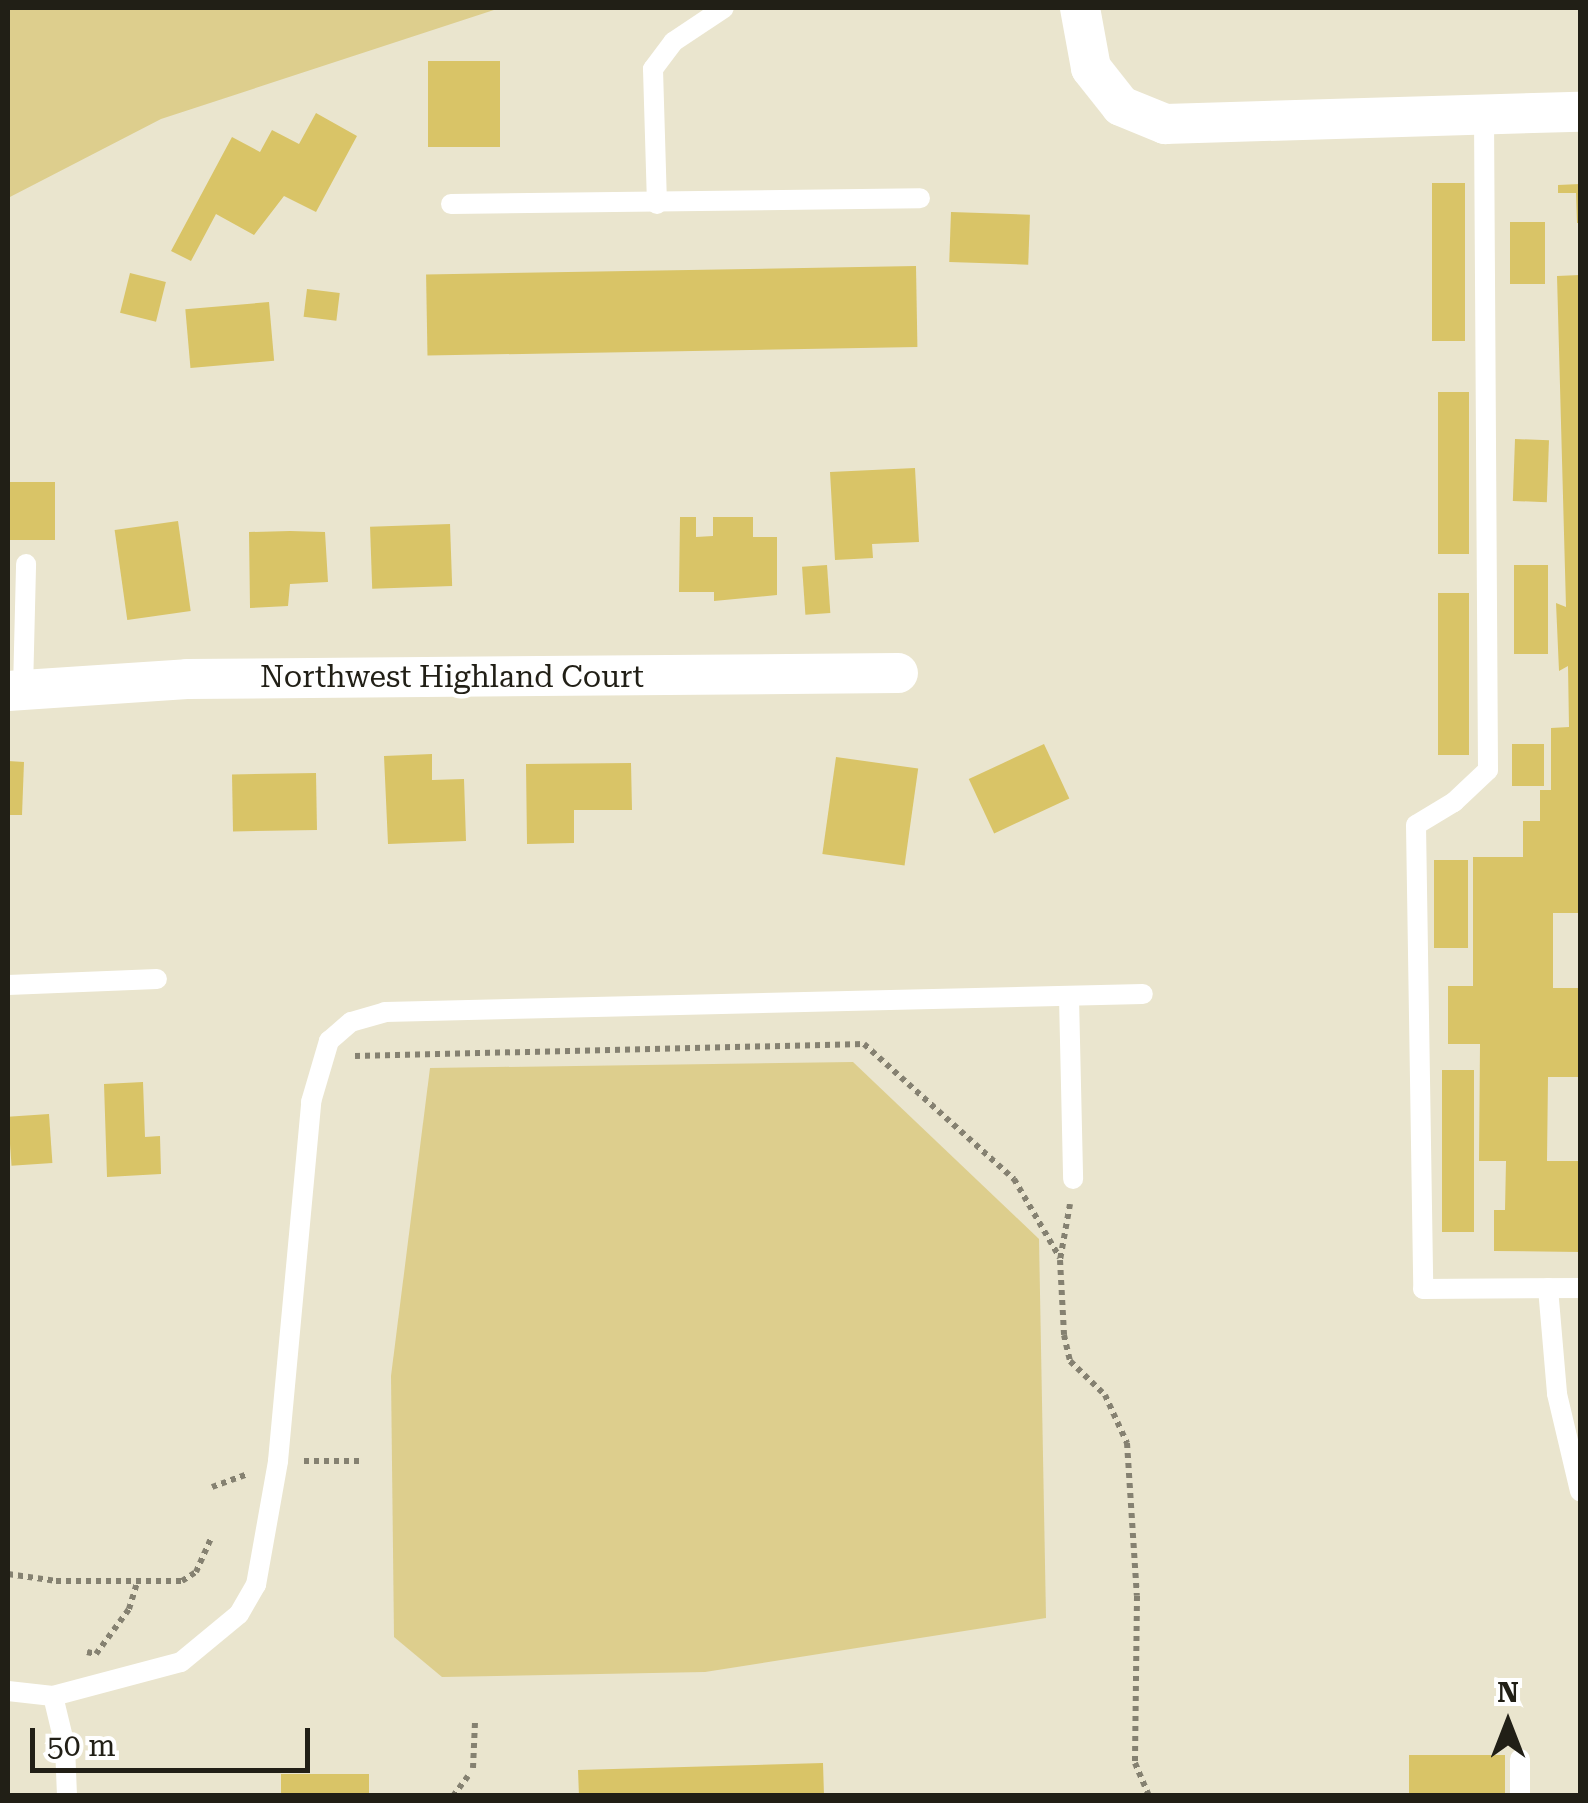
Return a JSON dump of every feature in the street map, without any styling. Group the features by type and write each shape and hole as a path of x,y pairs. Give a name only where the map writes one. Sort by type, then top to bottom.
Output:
{"street":[{"path":"1080,8 1091,68 1121,106 1166,124 1580,112"},
{"name":"Northwest Highland Court","path":"15,690 187,679 898,673"}],"lane":[{"path":"656,204 653,69 673,42 724,8"},
{"path":"1484,116 1488,770 1454,802 1416,825 1423,1290 1580,1288"},
{"path":"451,204 920,198"},
{"path":"15,690 26,564"},
{"path":"8,985 157,979"},
{"path":"8,1691 53,1696 181,1662 230,1624 256,1585 278,1461 310,1102 329,1042 351,1022 385,1012 990,994 1069,998 1143,994"},
{"path":"1069,998 1072,1188"},
{"path":"1548,1288 1557,1394 1580,1491"},
{"path":"53,1696 66,1746 67,1796"},
{"path":"1520,1759 1520,1796"}],"path":[{"path":"344,1056 864,1044 1014,1178 1060,1258"},
{"path":"1072,1188 1060,1258 1070,1361 1105,1395 1128,1443 1136,1596 1135,1763 1149,1796"},
{"path":"212,1487 242,1479 256,1457"},
{"path":"302,1461 362,1461"},
{"path":"8,1574 137,1584 182,1581 196,1572 211,1539"},
{"path":"96,1654 129,1609 137,1584"},
{"path":"453,1796 470,1772 475,1722"}],"shaded area":[{"path":"8,8 500,8 161,119 8,198"},
{"path":"853,1062 1039,1239 1046,1618 705,1672 442,1677 394,1637 391,1376 430,1068"}],"building":[{"path":"428,61 500,61 500,147 428,147"},
{"path":"316,113 357,136 316,212 284,196 254,235 216,214 191,261 171,251 232,137 260,152 272,130 299,144"},
{"path":"1432,183 1465,183 1465,341 1432,341"},
{"path":"1580,184 1577,223 1576,193 1558,193 1558,185"},
{"path":"951,212 1030,215 1028,265 949,262"},
{"path":"1510,222 1545,222 1545,284 1510,284"},
{"path":"916,266 917,347 427,356 426,275"},
{"path":"130,273 166,282 156,322 120,313"},
{"path":"1580,275 1580,913 1553,913 1553,988 1580,988 1580,1077 1548,1077 1547,1161 1580,1161 1580,1252 1494,1251 1494,1210 1505,1210 1506,1161 1479,1161 1480,1044 1448,1044 1448,986 1473,986 1473,857 1523,857 1523,821 1540,821 1540,790 1551,790 1551,728 1569,727 1568,666 1559,671 1556,603 1566,607 1557,276"},
{"path":"307,289 340,293 336,321 304,317"},
{"path":"269,302 274,361 190,368 185,309"},
{"path":"1438,392 1469,392 1469,554 1438,554"},
{"path":"1515,439 1549,440 1547,502 1513,501"},
{"path":"915,468 919,542 872,544 873,558 835,560 830,472"},
{"path":"8,482 55,482 55,540 8,540"},
{"path":"680,517 696,517 696,537 713,536 713,517 753,517 753,537 777,537 777,595 714,601 714,592 679,592"},
{"path":"178,521 191,611 127,620 115,530"},
{"path":"450,524 452,586 372,589 370,527"},
{"path":"249,532 325,532 328,582 290,584 288,606 250,608"},
{"path":"827,565 830,613 805,615 802,567"},
{"path":"1514,565 1548,565 1548,654 1514,654"},
{"path":"1438,593 1469,593 1469,755 1438,755"},
{"path":"1044,744 1069,798 994,833 969,779"},
{"path":"1512,744 1544,744 1544,786 1512,786"},
{"path":"432,754 432,780 464,779 466,841 388,844 384,756"},
{"path":"836,757 918,769 905,866 822,854"},
{"path":"8,761 24,762 22,815 8,815"},
{"path":"631,763 632,810 574,810 574,843 527,844 526,764"},
{"path":"316,773 317,830 233,831 232,774"},
{"path":"1434,860 1468,860 1468,948 1434,948"},
{"path":"1442,1070 1474,1070 1474,1232 1442,1232"},
{"path":"143,1082 145,1137 160,1136 161,1174 107,1177 104,1084"},
{"path":"49,1114 52,1163 12,1166 8,1117"},
{"path":"1409,1755 1505,1755 1505,1796 1409,1796"},
{"path":"823,1763 824,1796 579,1796 578,1770"},
{"path":"281,1774 369,1774 369,1796 281,1796"}]}
